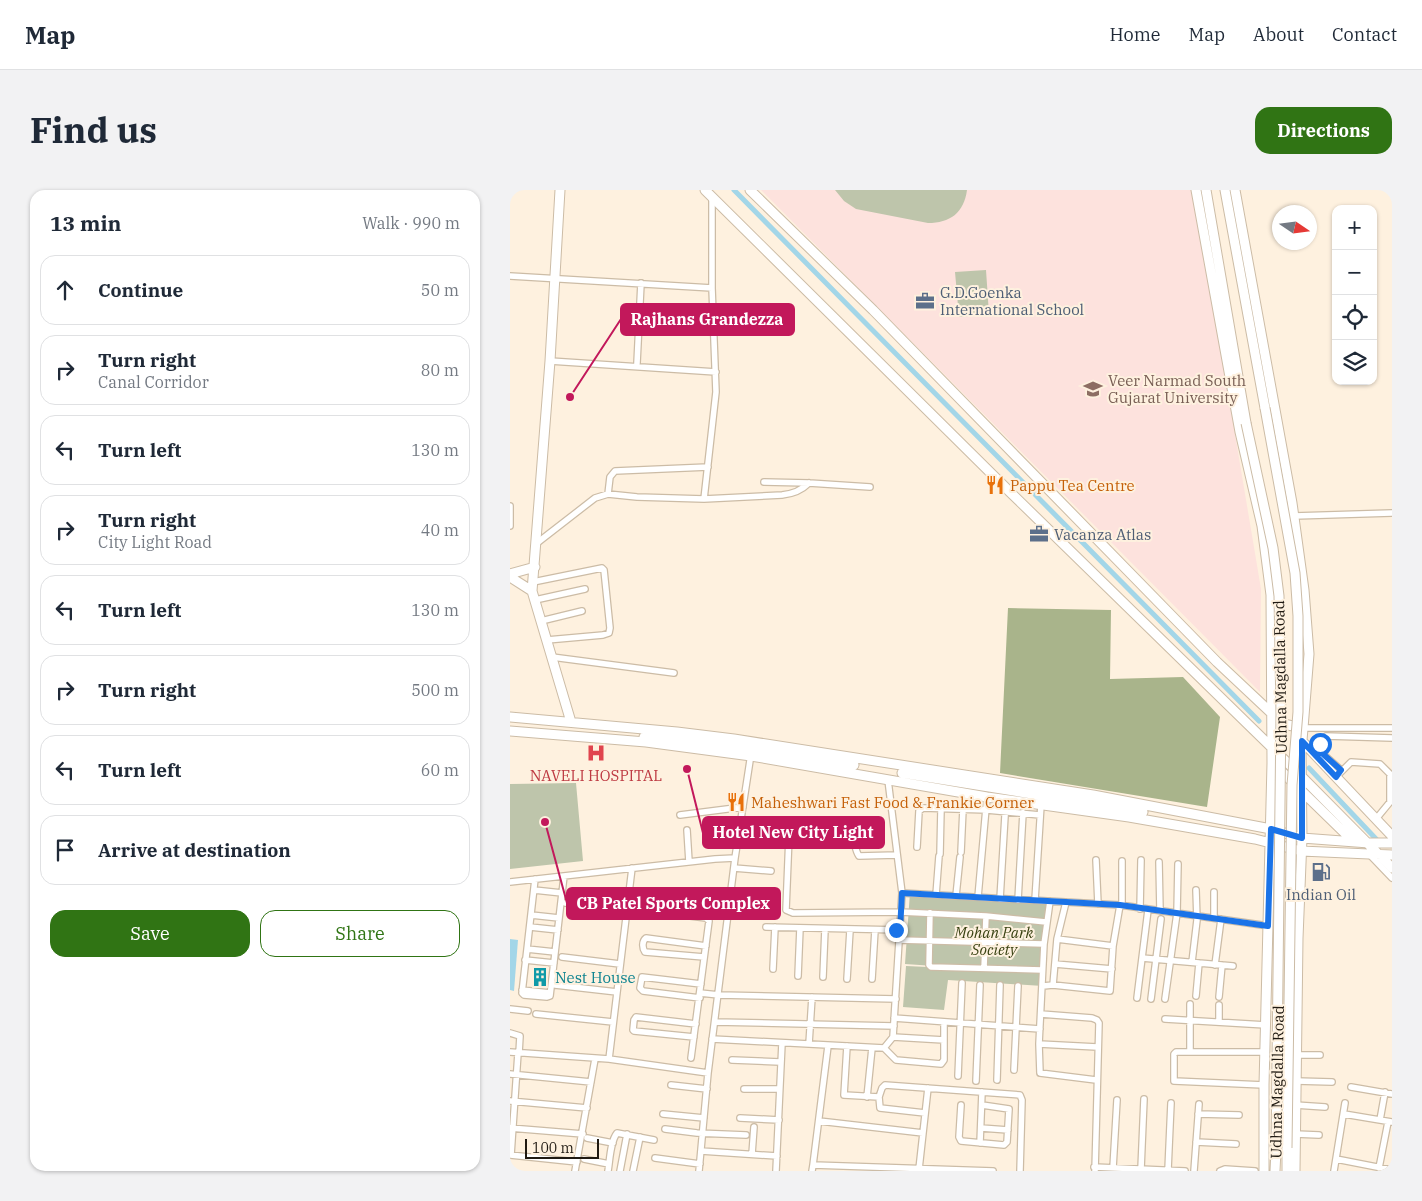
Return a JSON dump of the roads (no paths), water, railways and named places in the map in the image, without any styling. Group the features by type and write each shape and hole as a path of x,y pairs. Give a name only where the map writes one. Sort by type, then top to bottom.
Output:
{"street":[{"path":"560,190 556,277 533,591 571,722"},
{"path":"705,190 1369,843 1392,868"},
{"path":"750,190 873,310 1217,662 1272,715 1283,724 1304,728 1392,728"},
{"path":"1196,190 1240,432 1262,526 1271,595 1272,763 1264,1085 1264,1171"},
{"name":"Udhna Magdalla Road","path":"1206,190 1246,423 1273,548 1279,596 1282,714 1276,1171"},
{"name":"Udhna Magdalla Road","path":"1225,190 1295,573 1298,616 1298,712 1292,795 1287,1171"},
{"path":"1235,190 1294,516 1304,590 1308,654 1301,776 1302,838 1295,1171"},
{"path":"704,499 716,392 712,288 712,197"},
{"path":"510,276 556,277 712,288"},
{"path":"637,363 641,283"},
{"path":"550,361 716,372"},
{"path":"1262,390 1273,396"},
{"path":"608,494 610,476 615,471 708,467"},
{"path":"764,482 808,482 870,487"},
{"path":"537,543 595,498 608,494 636,498 704,499 786,495 804,487 808,482"},
{"path":"510,508 510,526"},
{"path":"1294,516 1392,513"},
{"path":"510,576 535,567"},
{"path":"533,591 602,568 604,570 609,633 547,640"},
{"path":"510,576 533,591 584,589"},
{"path":"541,621 582,611"},
{"path":"552,657 674,673"},
{"path":"510,717 677,732 752,751 888,780 1041,805 1271,836 1392,843"},
{"path":"510,726 654,738 663,741 932,772 1093,796 1271,836 1301,851 1380,856 1392,855"},
{"path":"1291,726 1302,741 1339,773"},
{"path":"510,731 752,751 1142,814 1228,832 1238,830 1271,836"},
{"path":"1392,738 1326,736 1320,744 1321,750 1376,819 1392,836"},
{"path":"655,1158 700,1168 712,1039 735,858 752,751"},
{"path":"1339,773 1350,762 1378,763 1390,774 1390,802 1376,819"},
{"path":"1272,763 1353,841"},
{"path":"884,1048 893,1037 902,893 888,780"},
{"path":"978,897 988,797"},
{"path":"1000,899 1006,799"},
{"path":"1035,900 1041,805"},
{"path":"680,815 743,807"},
{"path":"917,847 919,811 923,808 986,810 1040,815"},
{"path":"936,895 942,809"},
{"path":"956,896 962,809"},
{"path":"1018,900 1022,813"},
{"path":"897,855 859,856 852,833 848,829 793,830 789,836 786,908 788,912 794,913 930,913 1046,922"},
{"path":"687,830 690,862"},
{"path":"1370,855 1392,878"},
{"path":"510,882 735,858"},
{"path":"1096,860 1098,904"},
{"path":"1140,909 1141,860"},
{"path":"1043,986 1054,985 1108,992 1111,989 1113,946 1121,906 1122,861"},
{"path":"1159,862 1160,911"},
{"path":"1165,999 1177,914 1178,864"},
{"path":"609,1060 632,868"},
{"path":"734,868 770,870"},
{"path":"536,879 522,990 524,995 547,997 550,993 564,876"},
{"path":"534,890 562,893"},
{"path":"1196,890 1196,996"},
{"path":"1214,892 1217,919 1215,964"},
{"path":"902,893 1121,906 1268,926"},
{"path":"730,898 767,902"},
{"path":"1050,901 1046,922 1042,970 1043,986 1039,1044 1040,1073 1096,1080"},
{"path":"1054,985 1057,939 1066,902"},
{"path":"565,903 627,909"},
{"path":"1137,998 1148,910"},
{"path":"650,911 708,919 691,1058"},
{"path":"930,913 929,965 931,967 1042,970"},
{"path":"531,914 559,918"},
{"path":"984,968 986,916"},
{"path":"1151,998 1161,919"},
{"path":"530,927 558,930"},
{"path":"766,927 900,930"},
{"path":"773,969 775,927"},
{"path":"798,976 800,928"},
{"path":"823,977 825,929"},
{"path":"847,979 850,930"},
{"path":"872,978 874,930"},
{"path":"704,957 645,952 643,942 646,938 706,946"},
{"path":"1057,939 1113,946"},
{"path":"1144,939 1158,940"},
{"path":"899,940 1044,944"},
{"path":"527,949 555,952"},
{"path":"562,957 620,964"},
{"path":"1142,958 1233,966"},
{"path":"526,960 554,963"},
{"path":"1055,964 1112,969"},
{"path":"1219,997 1222,965"},
{"path":"701,984 642,976 640,988 643,991 700,995 896,999"},
{"path":"1140,978 1153,979"},
{"path":"958,1076 962,983"},
{"path":"555,985 617,992"},
{"path":"976,1081 980,985"},
{"path":"997,1080 1000,985"},
{"path":"1014,1070 1018,986"},
{"path":"809,1044 812,997"},
{"path":"1190,1004 1190,1052"},
{"path":"1219,1005 1219,1022"},
{"path":"510,1009 528,1010"},
{"path":"536,1014 613,1022"},
{"path":"1041,1014 1096,1019 1099,1023 1094,1169 1185,1171"},
{"path":"694,1037 634,1031 634,1020 636,1017 696,1024"},
{"path":"894,1018 1040,1029"},
{"path":"1165,1019 1266,1024"},
{"path":"715,1022 894,1026"},
{"path":"712,1039 884,1048 896,1060 939,1064 944,1060 944,1022"},
{"path":"510,1034 520,1036 513,1074 511,1155 577,1162"},
{"path":"893,1037 944,1040"},
{"path":"776,1171 782,1043"},
{"path":"1039,1044 1098,1047"},
{"path":"828,1046 812,1168 993,1171"},
{"path":"847,1046 843,1093 845,1096 879,1097"},
{"path":"867,1097 872,1048"},
{"path":"510,1052 609,1060 708,1073"},
{"path":"1264,1085 1174,1081 1174,1052 1266,1052"},
{"path":"1296,1055 1320,1055"},
{"path":"576,1171 585,1136 587,1108 595,1059"},
{"path":"732,1060 780,1062"},
{"path":"513,1074 591,1082"},
{"path":"1296,1081 1332,1082"},
{"path":"671,1085 707,1089"},
{"path":"925,1114 882,1109 879,1106 882,1088 885,1085 1017,1094 1022,1098 1020,1171"},
{"path":"1351,1087 1392,1094"},
{"path":"918,1169 928,1088"},
{"path":"744,1089 779,1089"},
{"path":"980,1143 982,1092"},
{"path":"1380,1120 1385,1092"},
{"path":"1141,1169 1144,1099"},
{"path":"1114,1168 1117,1100"},
{"path":"512,1102 587,1108"},
{"path":"1168,1170 1171,1103"},
{"path":"1334,1171 1345,1103"},
{"path":"1194,1171 1199,1104"},
{"path":"961,1105 960,1140 1004,1145 1008,1130 1008,1108 982,1106"},
{"path":"1296,1106 1325,1107"},
{"path":"663,1114 704,1118"},
{"path":"1198,1114 1239,1115"},
{"path":"1344,1114 1390,1122 1379,1168"},
{"path":"740,1118 778,1120"},
{"path":"819,1121 922,1133"},
{"path":"752,1154 754,1127"},
{"path":"512,1128 585,1136 613,1143"},
{"path":"981,1128 1008,1130"},
{"path":"666,1130 746,1135"},
{"path":"608,1171 614,1136 618,1133 654,1140"},
{"path":"620,1171 627,1134"},
{"path":"1295,1134 1319,1135"},
{"path":"633,1171 640,1137"},
{"path":"1196,1142 1236,1144"},
{"path":"701,1151 777,1156"},
{"path":"584,1159 609,1164"},
{"path":"1336,1159 1387,1169"},
{"path":"1220,1171 1225,1169 1255,1171"}],"water":[{"path":"510,939 518,940 514,991 510,990"}],"waterway":[{"path":"734,190 1259,721"},
{"path":"1309,768 1378,841"}],"place":[{"name":"G.D.Goenka International School","path":"925,301"},
{"name":"Veer Narmad South Gujarat University","path":"1093,389"},
{"name":"Rajhans Grandezza","path":"570,397"},
{"name":"Pappu Tea Centre","path":"995,485"},
{"name":"Vacanza Atlas","path":"1039,534"},
{"name":"NAVELI HOSPITAL","path":"596,753"},
{"name":"Hotel New City Light","path":"687,769"},
{"name":"Maheshwari Fast Food & Frankie Corner","path":"736,802"},
{"name":"CB Patel Sports Complex","path":"545,822"},
{"name":"Indian Oil","path":"1321,872"},
{"name":"Nest House","path":"540,977"}],"park label":[{"name":"Mohan Park Society","path":"994,940"}]}
